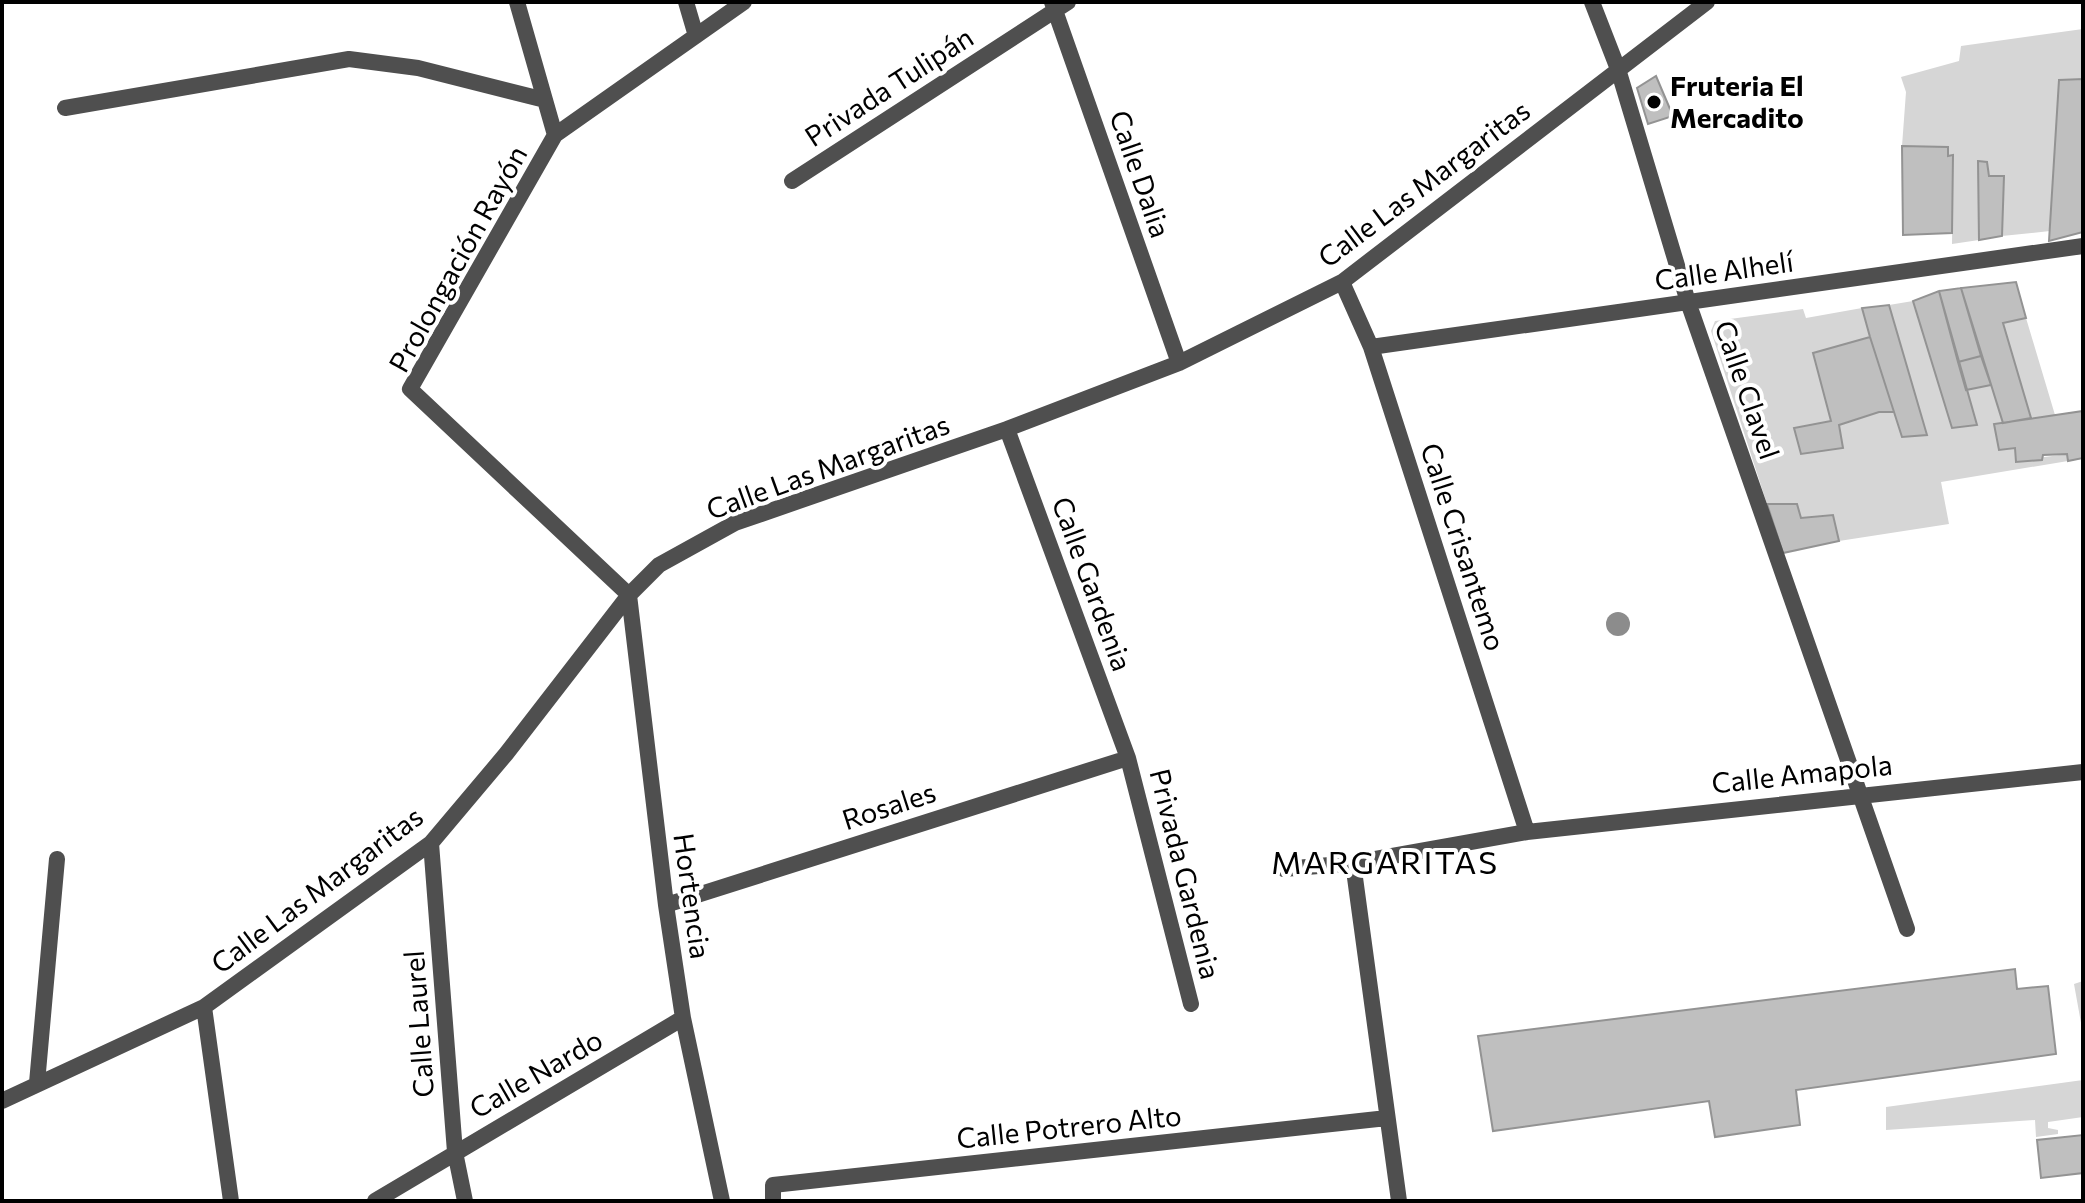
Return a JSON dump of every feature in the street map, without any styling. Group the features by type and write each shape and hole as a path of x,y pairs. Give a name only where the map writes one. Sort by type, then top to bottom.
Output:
{"street":[{"path":"517,2 555,135"},
{"path":"686,2 696,36"},
{"name":"Prolongación Rayón","path":"629,595 410,389 555,135 744,2"},
{"name":"Calle Clavel","path":"1592,2 1618,69 1688,302 1907,929"},
{"name":"Calle Las Margaritas","path":"2,1101 204,1007 431,843 506,754 629,595 659,565 735,523 1007,429 1179,363 1342,282 1707,2"},
{"name":"Privada Tulipán","path":"792,181 1059,5"},
{"name":"Calle Dalia","path":"1059,5 1179,363"},
{"path":"65,108 349,59 418,68 545,100"},
{"name":"Calle Alhelí","path":"1371,347 2083,246"},
{"name":"Calle Crisantemo","path":"1342,282 1371,347 1527,832"},
{"name":"Calle Gardenia","path":"1007,429 1128,758"},
{"name":"Hortencia","path":"629,595 666,905 683,1018 722,1201"},
{"name":"Rosales","path":"666,905 1128,758"},
{"name":"Privada Gardenia","path":"1128,758 1191,1004"},
{"name":"Calle Amapola","path":"1284,869 1353,863 1527,832 1862,793 2083,772"},
{"name":"Calle Laurel","path":"431,843 455,1152 465,1201"},
{"path":"37,1083 57,859"},
{"path":"1353,863 1399,1201"},
{"path":"204,1007 231,1201"},
{"name":"Calle Nardo","path":"375,1201 683,1018"},
{"name":"Calle Potrero Alto","path":"773,1201 773,1185 1387,1118"}],"shaded area":[{"path":"2083,29 2083,79 2059,80 2050,231 2002,236 1987,162 1978,161 1979,240 1952,244 1953,156 1948,156 1948,147 1902,146 1906,92 1901,77 1959,61 1961,46"},
{"path":"1913,301 1952,428 1977,425 1966,390 1991,385 2003,423 1994,424 2015,448 2016,461 2067,454 2068,461 1941,482 1949,524 1839,541 1833,515 1801,518 1797,504 1767,504 1711,331 1715,321 1803,309 1806,318 1862,308 1870,337 1813,353 1831,421 1795,428 1801,454 1842,448 1839,425 1879,412 1894,412 1902,437 1926,435 1889,305"},
{"path":"2026,318 2055,415 2031,418 2003,323"},
{"path":"2083,981 2083,1034 2074,984"},
{"path":"2083,1080 2083,1117 2048,1122 2048,1128 2058,1130 2058,1134 2036,1137 2035,1120 1886,1130 1886,1107"}],"building":[{"name":"Fruteria El Mercadito","path":"1656,76 1673,116 1648,124 1637,88"},
{"path":"2083,79 2083,232 2049,241 2059,80"},
{"path":"1902,146 1948,147 1948,156 1953,155 1952,233 1903,235"},
{"path":"1978,161 1987,162 1989,176 2004,176 2002,236 1979,240"},
{"path":"2016,282 2026,318 2003,323 2031,418 2003,423 1961,288"},
{"path":"1961,288 1981,356 1958,362 1939,291"},
{"path":"1939,291 1977,425 1952,428 1913,301"},
{"path":"1889,305 1927,435 1902,437 1870,337 1862,308"},
{"path":"1870,337 1894,412 1879,412 1839,425 1843,448 1801,454 1794,428 1831,421 1813,353"},
{"path":"1981,356 1991,385 1966,390 1958,362"},
{"path":"2083,411 2083,458 2068,461 2067,454 2043,455 2042,460 2016,462 2015,448 1999,450 1994,424"},
{"path":"1767,504 1797,504 1801,518 1833,515 1839,541 1783,553"},
{"path":"2015,969 2017,989 2048,986 2056,1054 1796,1090 1800,1125 1715,1137 1709,1101 1493,1131 1478,1036"},
{"path":"2083,1135 2083,1173 2041,1178 2037,1140"}],"place":[{"name":"Fruteria El Mercadito","path":"1654,102"}],"district":[{"name":"MARGARITAS","path":"1385,863"}]}
